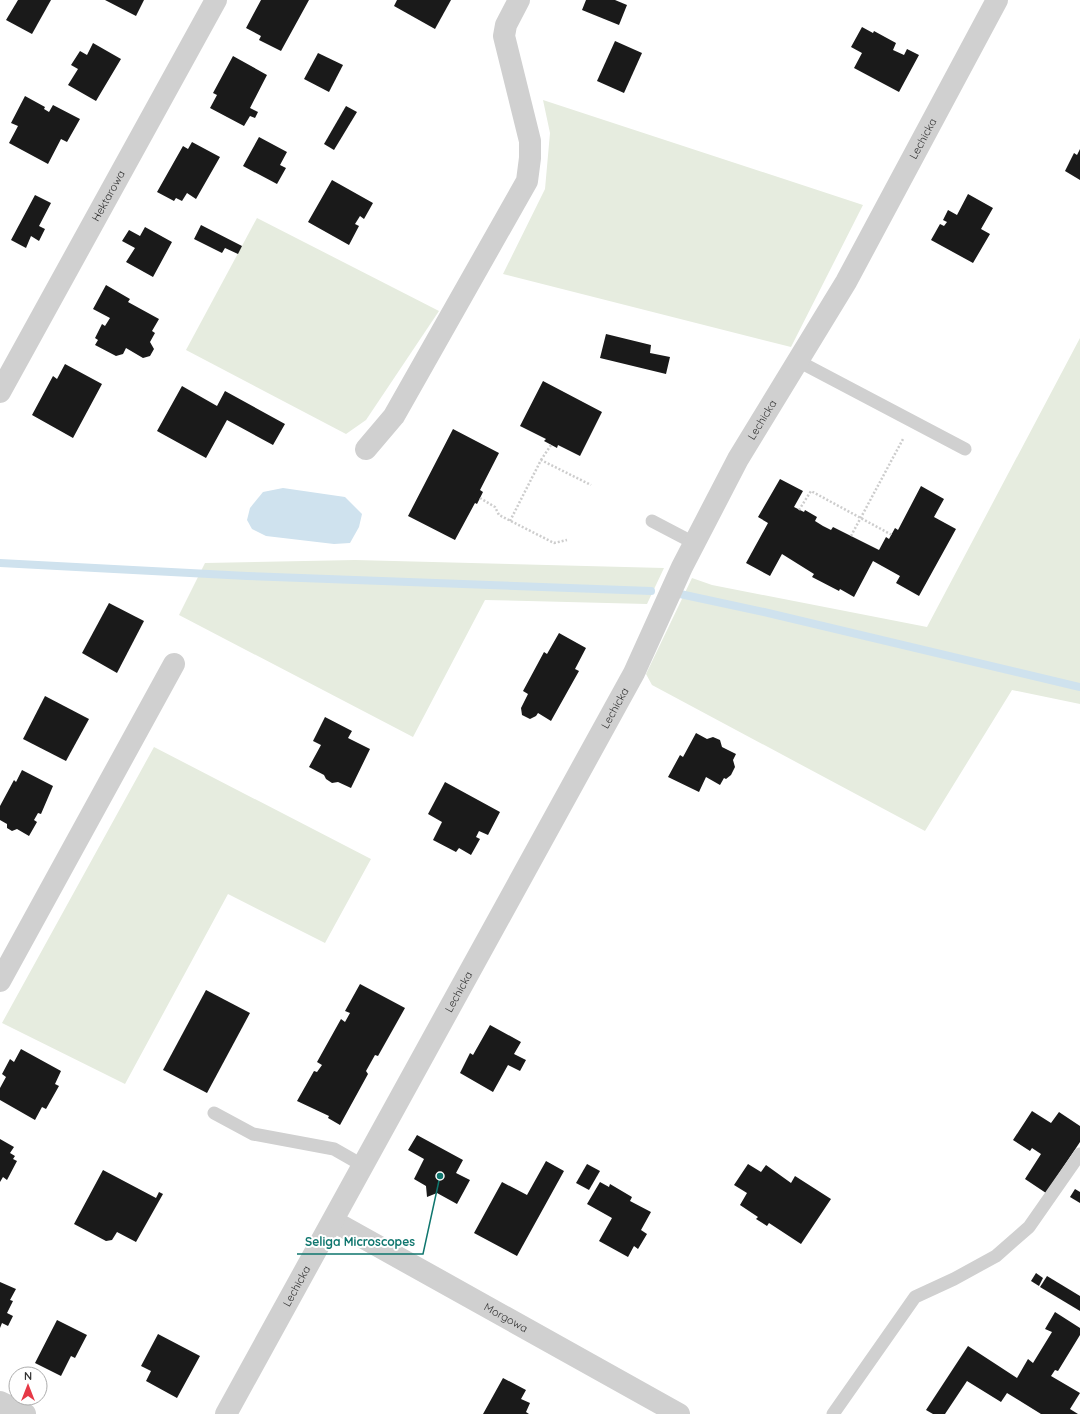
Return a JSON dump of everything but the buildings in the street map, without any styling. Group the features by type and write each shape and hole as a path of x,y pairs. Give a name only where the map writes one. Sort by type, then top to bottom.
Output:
{"street":[{"name":"Hektarowa","path":"0,392 216,0"},
{"path":"366,449 394,416 527,181 530,158 530,141 504,36 506,25 519,0"},
{"name":"Lechicka","path":"226,1414 634,673 694,543 738,459 846,282 995,0"},
{"path":"0,981 174,664"},
{"name":"Morgowa","path":"333,1221 679,1414"},
{"path":"0,1402 25,1414"}],"lane":[{"path":"798,361 965,449"},
{"path":"652,521 694,543"},
{"path":"214,1113 253,1134 334,1149 362,1165"},
{"path":"833,1414 915,1297 954,1279 996,1256 1029,1227 1080,1154"}],"path":[{"path":"851,536 912,421"},
{"path":"510,521 541,460 551,445"},
{"path":"541,460 591,485"},
{"path":"799,510 811,490 892,535"},
{"path":"480,498 495,507 499,515 554,543 567,540"}],"shaded area":[{"path":"543,100 863,205 791,347 503,274 545,189 550,133"},
{"path":"257,218 439,311 366,420 346,434 186,350"},
{"path":"1080,338 1080,704 1012,690 925,831 652,685 646,674 692,578 712,585 927,627"},
{"path":"355,560 664,568 647,604 485,600 413,737 179,615 205,563"},
{"path":"154,747 371,859 325,943 228,894 125,1084 2,1023"}],"water":[{"path":"283,488 345,497 362,514 359,527 350,543 334,544 266,536 252,529 247,520 250,508 263,492"}],"waterway":[{"path":"0,563 247,576 651,591"},
{"path":"680,594 764,612 1080,687"}],"place":[{"name":"Seliga Microscopes","path":"440,1176"}]}
